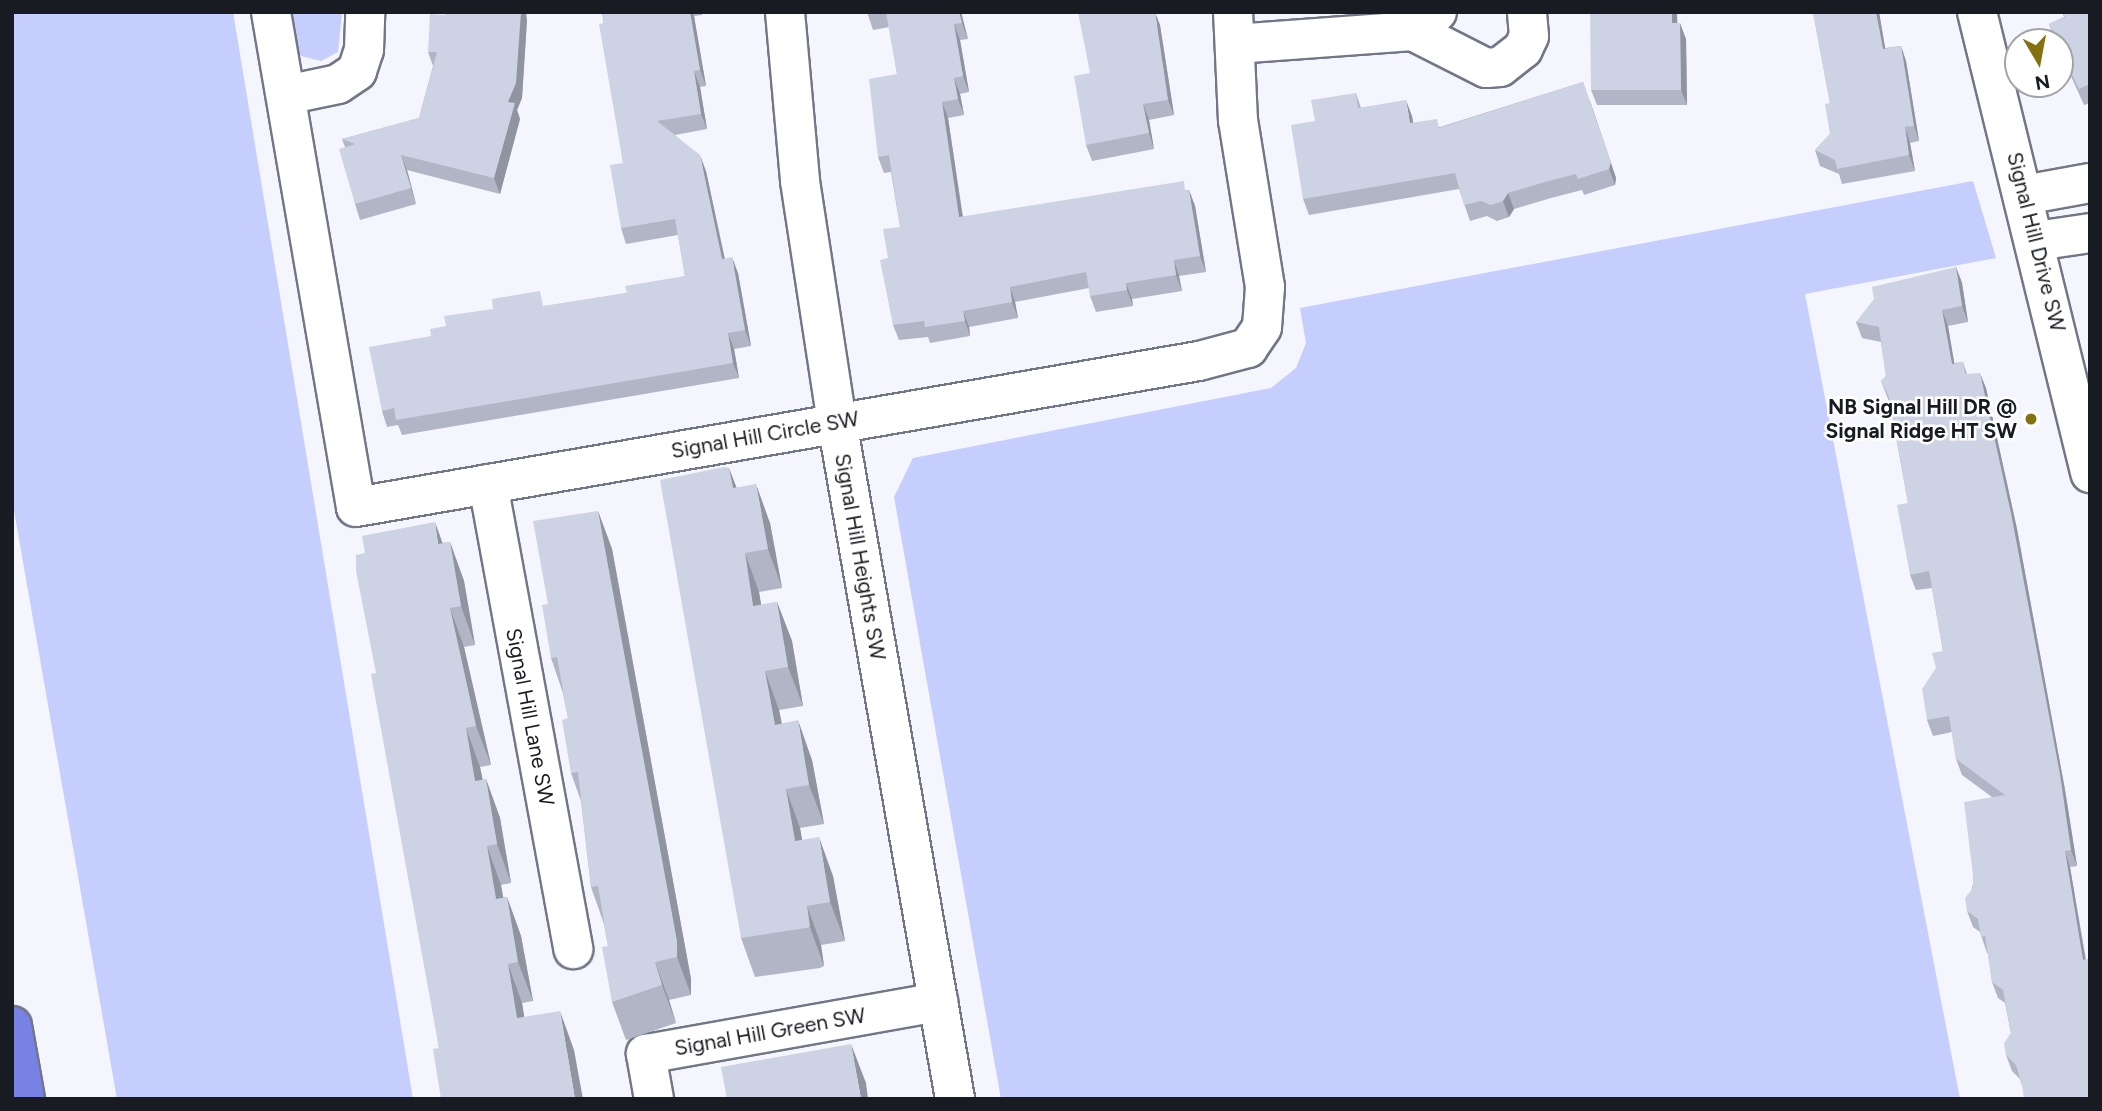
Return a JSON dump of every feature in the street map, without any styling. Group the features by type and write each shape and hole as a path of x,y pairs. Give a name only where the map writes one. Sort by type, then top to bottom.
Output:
{"highway":[{"path":"12,1026 25,1099"}],"street":[{"name":"Signal Hill Circle SW","path":"271,12 356,507 1199,361 1248,348 1262,327 1265,287 1238,121 1234,28"},
{"path":"286,95 338,84 357,71 364,50 365,12"},
{"name":"Signal Hill Heights SW","path":"785,12 800,181 837,422 955,1099"},
{"path":"1234,28 1425,22 1486,68 1500,66 1523,49 1529,36 1528,12"},
{"name":"Signal Hill Drive SW","path":"1977,12 2036,241 2090,473"},
{"path":"2024,195 2090,183"},
{"path":"2036,241 2090,233"},
{"name":"Signal Hill Lane SW","path":"488,484 573,949"},
{"name":"Signal Hill Green SW","path":"654,1099 646,1054 938,1002"}],"shaded area":[{"path":"12,12 233,12 413,1099 117,1099 12,499"},
{"path":"288,12 342,12 338,52 321,61 301,56 294,47"},
{"path":"1973,181 1996,258 1805,294 1960,1099 1001,1099 894,497 913,458 1271,388 1296,368 1306,343 1300,308"}],"building":[{"path":"446,12 521,12 516,83 508,102 515,103 494,178 401,155 411,188 355,204 339,149 355,144 342,139 419,118 437,52 428,52 430,14 445,15"},
{"path":"602,12 690,12 700,70 694,71 701,114 657,121 700,155 722,259 732,257 745,330 728,333 733,363 396,420 394,408 382,411 369,347 431,336 430,329 446,326 444,316 493,309 492,299 540,291 543,306 627,293 625,286 685,276 675,219 621,228 610,165 623,163 599,24 604,23"},
{"path":"886,12 959,12 962,23 954,24 963,76 954,78 958,99 942,102 959,217 1184,181 1185,191 1189,190 1200,256 1174,260 1176,275 1126,283 1127,290 1090,296 1086,272 1010,287 1012,302 963,311 965,321 925,327 924,321 893,325 880,260 888,258 883,229 900,227 889,155 878,157 869,79 897,74"},
{"path":"1078,12 1155,12 1168,100 1143,104 1149,133 1086,145 1074,76 1090,73"},
{"path":"1590,12 1672,12 1672,23 1680,23 1681,90 1591,90"},
{"path":"1813,12 1876,12 1883,49 1901,46 1914,126 1905,127 1909,155 1837,169 1835,160 1815,150 1830,134 1825,104 1830,103"},
{"path":"2063,12 2090,12 2090,84 2079,89 2074,78 2074,28 2051,28 2049,24 2065,17"},
{"path":"1583,82 1611,162 1609,169 1578,179 1576,174 1508,193 1503,201 1491,205 1481,201 1464,205 1455,173 1303,199 1291,125 1315,121 1311,100 1356,93 1358,108 1406,100 1410,123 1437,119 1439,128"},
{"path":"1956,267 1962,306 1942,310 1952,364 1963,362 1965,374 1980,373 2011,513 2060,774 2071,850 2065,851 2083,960 2090,958 2090,1099 2024,1099 2016,1065 2006,1055 2004,1043 2011,1033 2003,990 1992,982 1985,936 1981,937 1978,919 1967,911 1965,898 1973,888 1973,875 1964,802 2005,795 1956,759 1949,716 1927,720 1922,689 1936,668 1932,653 1943,651 1929,571 1910,575 1897,505 1908,503 1889,397 1881,381 1886,376 1879,327 1856,322 1874,299 1872,287"},
{"path":"729,468 733,488 756,484 768,549 745,553 753,606 777,602 788,667 765,671 775,725 798,720 809,785 786,789 795,841 819,837 830,902 807,906 810,927 741,938 660,480"},
{"path":"598,511 677,941 677,957 655,962 662,985 612,1002 602,947 608,946 598,886 591,887 578,772 571,773 562,720 568,718 557,657 551,658 542,605 548,604 533,521"},
{"path":"435,522 438,544 450,542 461,606 450,608 476,726 466,728 475,781 486,779 497,844 487,846 496,899 507,897 518,962 508,964 517,1018 560,1011 575,1099 441,1099 433,1049 439,1048 371,674 376,673 356,571 356,555 365,553 362,536"},
{"path":"851,1044 861,1099 727,1099 721,1067"}],"place":[{"name":"NB Signal Hill DR @ Signal Ridge HT SW","path":"2031,419"}]}
